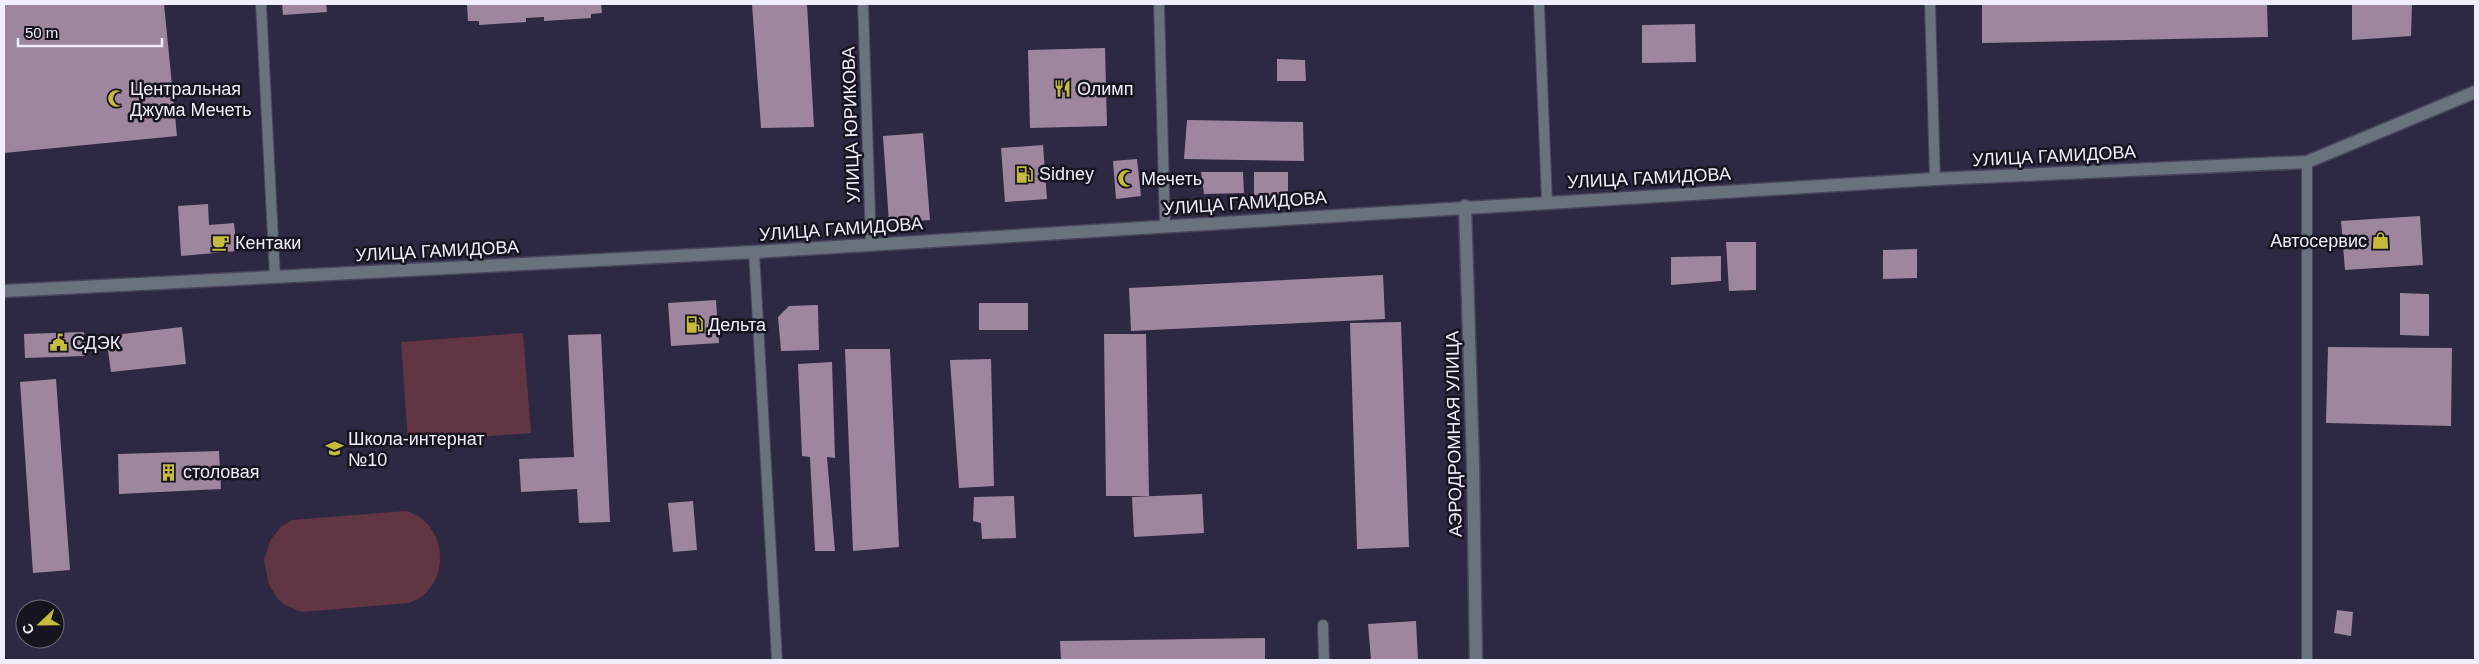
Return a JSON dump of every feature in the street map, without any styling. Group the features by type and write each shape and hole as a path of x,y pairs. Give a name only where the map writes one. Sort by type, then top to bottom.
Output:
{"street":[{"name":"УЛИЦА ГАМИДОВА","path":"4,291 754,252 1466,206 1935,179 2307,162 2475,92"},
{"name":"АЭРОДРОМНАЯ УЛИЦА","path":"1466,206 1474,464 1476,660"}],"lane":[{"path":"261,4 275,276"},
{"name":"УЛИЦА ЮРИКОВА","path":"863,4 871,244"},
{"path":"1160,4 1165,226"},
{"path":"1539,4 1547,202"},
{"path":"1930,4 1935,179"},
{"path":"2307,162 2308,660"},
{"path":"754,252 777,660"},
{"path":"1323,625 1324,660"}],"shaded area":[{"path":"523,333 531,433 408,442 401,342"},
{"path":"406,511 421,518 431,529 438,542 440,557 438,571 432,585 422,596 408,603 302,612 285,605 278,599 269,585 264,560 271,539 281,527 292,520"}],"building":[{"path":"4,4 164,4 177,136 4,153"},
{"path":"282,4 326,4 327,12 283,15"},
{"path":"463,4 601,4 602,13 591,14 591,18 544,21 544,17 526,18 526,22 479,25 479,21 468,21 467,5"},
{"path":"752,4 807,4 814,127 761,128"},
{"path":"1982,4 2267,4 2268,37 1982,43"},
{"path":"2352,4 2412,4 2411,36 2352,40"},
{"path":"1695,24 1696,62 1642,63 1642,25"},
{"path":"1105,48 1107,126 1030,128 1028,50"},
{"path":"1277,59 1305,60 1306,81 1277,81"},
{"path":"1187,120 1303,122 1304,161 1184,159"},
{"path":"923,133 930,220 889,223 883,136"},
{"path":"1043,145 1047,199 1005,202 1001,148"},
{"name":"Мечеть","path":"1137,159 1141,196 1116,199 1113,161"},
{"path":"1201,172 1243,172 1244,193 1204,194"},
{"path":"1254,172 1288,172 1288,196 1254,195"},
{"path":"208,204 209,225 234,223 237,251 181,256 178,206"},
{"path":"2420,216 2423,265 2345,270 2341,221"},
{"path":"1726,242 1756,242 1756,290 1729,291"},
{"path":"1917,249 1917,278 1883,279 1883,250"},
{"path":"1721,256 1721,281 1671,285 1671,257"},
{"path":"1383,275 1385,319 1131,331 1129,288"},
{"path":"2400,293 2429,294 2429,336 2400,335"},
{"path":"716,300 719,343 671,346 668,303"},
{"path":"979,303 1028,303 1028,330 979,330"},
{"path":"818,305 819,350 781,351 778,317 789,306"},
{"path":"1401,322 1409,547 1357,549 1350,323"},
{"path":"182,327 186,364 111,372 106,336"},
{"path":"84,332 85,356 25,358 24,334"},
{"path":"601,334 610,522 579,523 577,489 521,492 519,459 574,457 568,335"},
{"path":"1104,334 1146,334 1149,496 1106,496"},
{"path":"2328,347 2452,348 2451,426 2326,423"},
{"path":"845,349 890,349 899,547 853,551"},
{"path":"991,359 994,486 959,488 950,360"},
{"path":"832,362 835,458 827,457 835,551 815,551 810,457 802,456 798,364"},
{"path":"56,379 70,570 33,573 20,382"},
{"name":"столовая","path":"219,451 221,489 119,494 118,454"},
{"path":"1202,494 1204,533 1134,537 1132,497"},
{"path":"1014,496 1016,538 982,539 981,523 973,521 974,497"},
{"path":"693,501 697,550 673,552 668,503"},
{"path":"2337,610 2353,612 2351,636 2334,633"},
{"path":"1416,621 1418,660 1371,660 1368,624"},
{"path":"1265,638 1265,660 1061,660 1060,641"}],"place":[{"name":"Олимп","path":"1063,89"},
{"name":"Центральная Джума Мечеть","path":"116,99"},
{"name":"Sidney","path":"1025,174"},
{"name":"Мечеть","path":"1127,179"},
{"name":"Автосервис","path":"2381,241"},
{"name":"Кентаки","path":"221,243"},
{"name":"Дельта","path":"694,325"},
{"name":"СДЭК","path":"58,343"},
{"name":"Школа-интернат №10","path":"334,449"},
{"name":"столовая","path":"169,472"}]}
